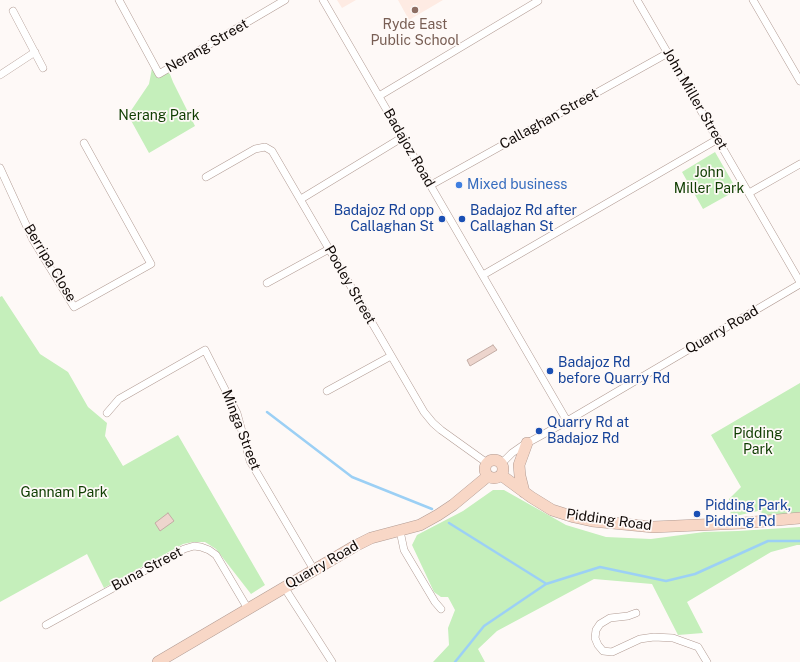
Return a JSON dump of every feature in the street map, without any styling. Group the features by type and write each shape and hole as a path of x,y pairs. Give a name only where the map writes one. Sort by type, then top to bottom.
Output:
{"street":[{"name":"Nerang Street","path":"119,0 159,74 286,0"},
{"name":"Badajoz Road","path":"323,0 567,421"},
{"name":"John Miller Street","path":"637,0 800,283"},
{"path":"753,0 800,81"},
{"path":"379,96 538,1"},
{"path":"13,11 43,68"},
{"path":"0,75 35,52"},
{"name":"Callaghan Street","path":"431,186 668,53"},
{"path":"301,199 403,137"},
{"path":"483,275 718,139"},
{"name":"Berripa Close","path":"0,168 33,240 74,306 151,264 84,143"},
{"name":"Pooley Street","path":"206,177 255,149 265,147 272,151 424,412 433,422 487,463"},
{"path":"749,193 800,164"},
{"path":"267,283 329,249"},
{"name":"Quarry Road","path":"501,470 512,453 527,443 567,421 800,283"},
{"name":"Minga Street","path":"107,413 120,399 205,350 237,413 250,461 314,570"},
{"path":"327,391 391,356"},
{"path":"524,492 519,465 527,443"},
{"path":"496,460 501,470 495,478 488,476 486,471 487,463 496,460"},
{"name":"Pidding Road","path":"501,470 524,492 547,507 565,515 592,521 638,526 665,527 800,518"},
{"name":"Quarry Road","path":"163,661 354,546 371,538 400,531 420,524 438,515 453,505 488,476"},
{"path":"400,531 404,550 435,602 441,609"},
{"name":"Buna Street","path":"46,625 184,549 194,546 209,550 216,555 248,609"},
{"path":"284,587 332,662"},
{"path":"636,613 628,616 610,618 600,624 596,630 595,638 603,651 612,652 640,639 654,637 673,638 698,647 707,662"}],"shaded area":[{"name":"Ryde East Public School","path":"337,0 356,0 342,8"},
{"name":"Ryde East Public School","path":"398,0 443,0 409,20"}],"green space":[{"name":"Nerang Park","path":"153,63 159,74 168,69 195,126 149,153 128,115 149,84"},
{"name":"John Miller Park","path":"715,152 737,190 703,209 682,172"},
{"name":"Gannam Park","path":"2,296 40,354 68,372 88,407 107,423 105,436 123,466 178,435 265,585 251,594 216,549 205,542 193,542 183,544 104,588 87,554 0,602 0,297"},
{"name":"Pidding Park","path":"800,383 800,513 767,515 758,511 731,517 729,499 741,487 711,435"},
{"path":"493,490 504,490 566,525 606,537 651,539 704,532 800,527 800,545 771,552 687,602 703,633 678,635 652,584 594,579 497,631 478,649 485,662 433,662 449,645 448,628 455,610 448,597 441,597 434,592 412,545 417,535 463,511"}],"building":[{"path":"493,345 497,350 470,366 467,360"},
{"path":"168,513 174,521 160,531 155,523"}],"waterway":[{"path":"267,412 352,477 432,509"},
{"path":"449,523 545,583"},
{"path":"455,662 484,626 546,584 600,567 666,581 695,574 768,541 800,541"}],"place":[{"name":"Ryde East Public School","path":"415,10"},
{"name":"Mixed business","path":"459,185"},
{"name":"Badajoz Rd opp Callaghan St","path":"442,219"},
{"name":"Badajoz Rd after Callaghan St","path":"462,219"},
{"name":"Badajoz Rd before Quarry Rd","path":"550,371"},
{"name":"Quarry Rd at Badajoz Rd","path":"539,431"},
{"name":"Pidding Park, Pidding Rd","path":"697,514"}]}
